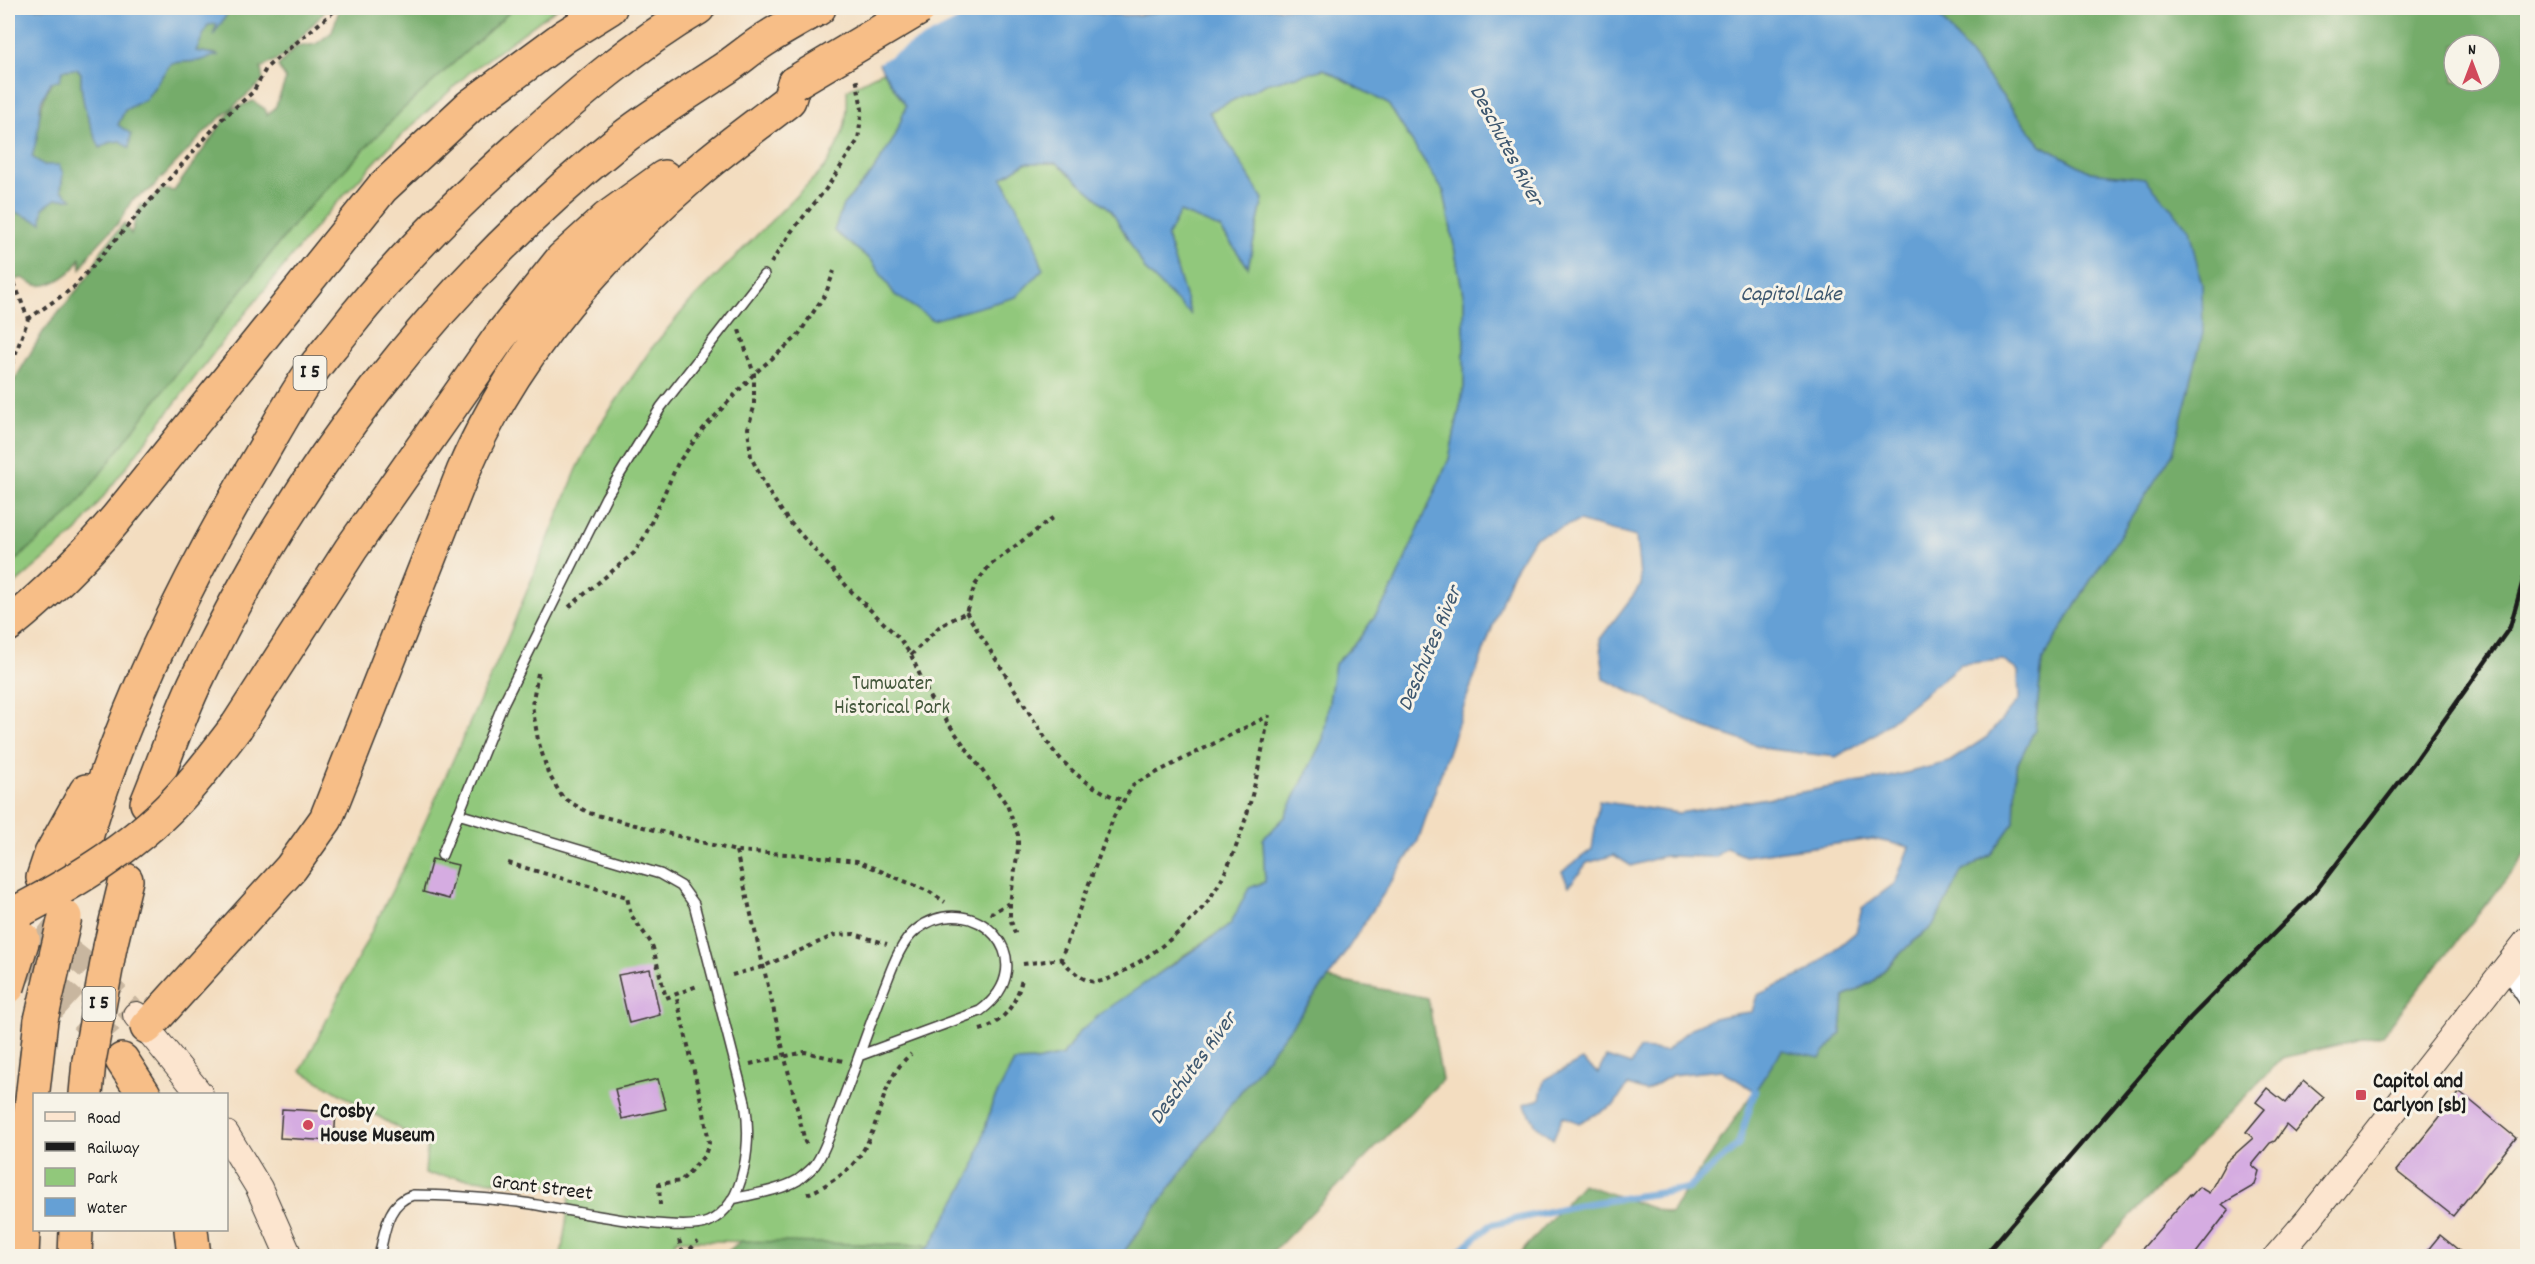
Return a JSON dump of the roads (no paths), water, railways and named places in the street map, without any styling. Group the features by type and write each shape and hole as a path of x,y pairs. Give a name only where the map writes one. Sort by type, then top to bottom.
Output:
{"highway":[{"path":"8,625 76,565 103,534 159,468 382,188 470,106 565,36 610,8"},
{"name":"I 5","path":"81,855 106,772 155,655 219,524 309,374 364,304 423,239 486,177 551,118 620,62 698,8"},
{"path":"147,803 196,680 257,565 323,460 390,369 485,263 554,197 616,143 742,58 766,38 819,8"},
{"path":"8,987 15,928 60,888 116,853 175,803 200,776 237,726 351,549 499,338 562,259 607,219 702,147 795,83 920,8"},
{"path":"142,1021 291,868 326,819 475,445 510,380 587,280 611,253 690,177 789,100 795,83"},
{"path":"43,878 51,854 139,695"},
{"name":"I 5","path":"86,1093 89,1061 110,947 126,880"},
{"path":"22,1257 27,1143 41,1020 65,918"},
{"path":"122,1060 143,1093"},
{"path":"75,1257 76,1231"},
{"path":"191,1231 194,1257"}],"main road":[{"path":"2277,1257 2517,970 2528,940"},
{"path":"142,1021 198,1093"},
{"path":"228,1137 259,1188 289,1257"}],"street":[{"path":"2517,970 2528,999"}],"lane":[{"path":"442,855 503,704 606,497 661,406 764,274"},
{"path":"458,814 660,874 681,886 694,904 748,1118 749,1133 742,1178 732,1199"},
{"path":"732,1199 797,1180 815,1165 861,1055 897,956 914,931 934,921 957,915 977,921 995,934 1005,953 1008,969 1004,987 994,1001 980,1011 861,1055"},
{"name":"Grant Street","path":"378,1257 392,1209 404,1197 413,1195 518,1202 662,1224 690,1226 708,1222 718,1216 732,1199"}],"water":[{"path":"8,8 231,8 213,36 217,24 208,25 196,51 219,55 198,61 171,63 146,99 125,110 118,125 131,134 129,148 120,141 108,143 100,148 86,112 81,73 77,69 63,70 59,81 51,82 41,101 37,138 32,157 44,165 59,165 63,173 61,190 72,199 56,199 43,208 42,223 15,212 8,192"},
{"name":"Capitol Lake","path":"850,8 1060,8 1100,14 1129,15 1157,12 1168,8 1933,8 2041,145 2090,172 2145,178 2189,229 2202,285 2203,333 2173,453 2085,589 2042,661 2035,729 2016,767 2014,822 1991,854 1961,872 1933,926 1909,945 1873,981 1844,997 1841,1033 1820,1058 1782,1050 1755,1091 1721,1070 1672,1075 1646,1091 1628,1085 1614,1105 1579,1123 1563,1116 1553,1139 1536,1125 1524,1104 1540,1099 1544,1080 1582,1060 1598,1073 1606,1057 1631,1065 1639,1049 1666,1051 1686,1032 1705,1021 1725,1015 1752,1012 1757,995 1808,972 1856,932 1862,908 1895,883 1909,847 1873,839 1745,856 1726,848 1715,857 1664,856 1631,866 1614,855 1587,863 1569,886 1562,872 1592,849 1599,801 1679,813 1890,777 1949,762 1987,737 2019,699 2018,671 2002,660 1961,664 1874,735 1836,757 1769,749 1704,728 1604,679 1600,639 1641,585 1636,537 1579,521 1534,538 1511,576 1418,841 1328,979 1231,1104 1121,1256 917,1256 930,1246 974,1168 992,1104 1014,1062 1036,1061 1063,1055 1080,1031 1103,1012 1230,925 1249,888 1265,882 1263,839 1285,817 1323,739 1335,664 1359,639 1389,596 1449,459 1464,387 1464,300 1444,192 1388,104 1324,69 1266,84 1209,112 1263,199 1248,267 1220,228 1180,212 1167,237 1191,315 1146,271 1112,211 1057,163 1025,163 1002,178 1032,235 1043,269 1016,297 933,320 895,295 872,261 834,231 843,205 871,174 895,137 906,106 883,71"}],"waterway":[{"path":"1454,1256 1490,1225 1577,1205 1687,1189 1738,1145 1755,1091"}],"tunnel":[{"path":"8,904 86,965 136,1015"},
{"path":"8,955 69,1003 97,1030 122,1060"}],"railway":[{"path":"1984,1256 2190,1018 2315,892 2416,760 2510,627 2528,563"}],"place":[{"name":"Capitol and Carlyon [sb]","path":"2361,1095"},
{"name":"Crosby House Museum","path":"308,1125"}],"water label":[{"name":"Deschutes River","path":"1505,146"},
{"name":"Deschutes River","path":"1431,649"},
{"name":"Deschutes River","path":"1194,1069"}],"park label":[{"name":"Tumwater Historical Park","path":"892,697"}]}
